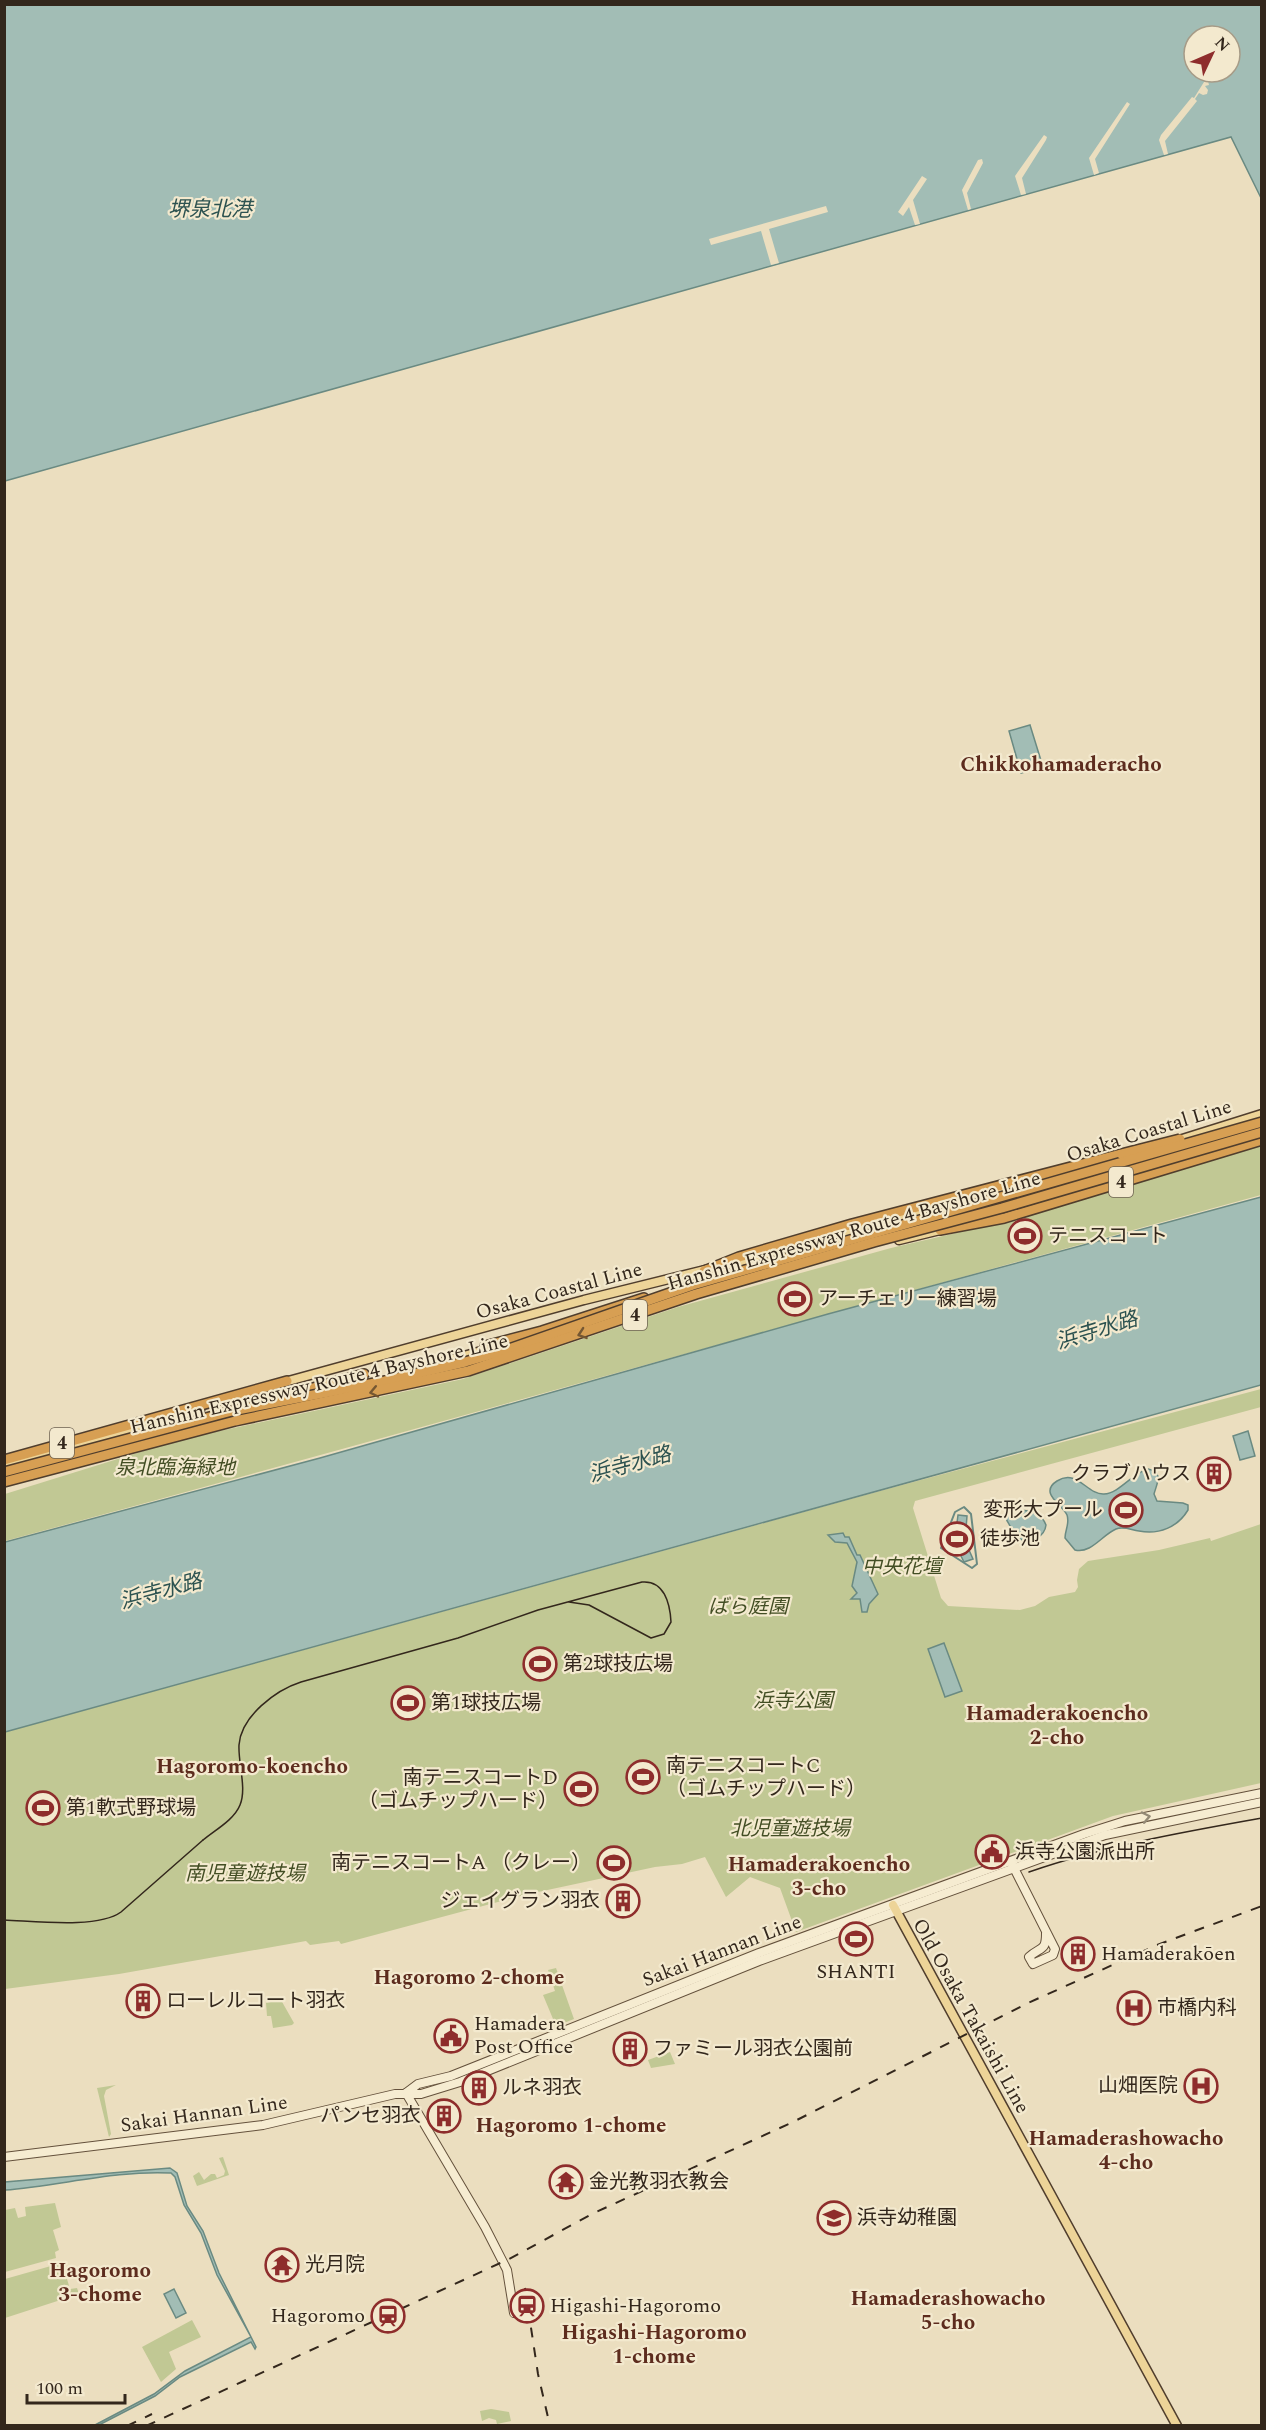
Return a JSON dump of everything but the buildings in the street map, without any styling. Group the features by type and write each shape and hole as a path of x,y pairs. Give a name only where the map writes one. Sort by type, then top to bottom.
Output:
{"highway":[{"name":"4","path":"704,1271 810,1236 1262,1118"},
{"name":"Hanshin Expressway Route 4 Bayshore Line","path":"4,1472 232,1411 385,1381 465,1362 693,1285 1262,1118"},
{"name":"4","path":"940,1230 1004,1218 1262,1136"},
{"name":"Hanshin Expressway Route 4 Bayshore Line","path":"4,1484 224,1424 468,1371 706,1291 874,1242 1262,1136"},
{"path":"485,1346 542,1331 661,1292 693,1285"},
{"path":"232,1411 364,1374"},
{"name":"4","path":"4,1460 287,1381"}],"main road":[{"name":"Osaka Coastal Line","path":"4,1465 186,1414 287,1381 584,1300 840,1236 1262,1118"},
{"name":"Osaka Coastal Line","path":"4,1484 699,1289 940,1230 1262,1136"},
{"name":"Sakai Hannan Line","path":"1013,1866 1125,1821 1262,1793"},
{"name":"Sakai Hannan Line","path":"4,2157 263,2125 406,2093 421,2094 460,2082 759,1961 1013,1866 1105,1835 1262,1802"},
{"path":"1013,1866 1046,1933"},
{"name":"Old Osaka Takaishi Line","path":"894,1909 1177,2426"},
{"path":"406,2093 485,2227 507,2270 514,2313"}],"green space":[{"name":"泉北臨海緑地","path":"1261,1146 1261,1195 5,1541 5,1494 182,1439 463,1379 678,1307 891,1248 1008,1221"},
{"name":"浜寺公園","path":"1261,1389 1261,1407 915,1501 913,1508 941,1598 948,1606 1020,1610 1035,1606 1049,1597 1075,1592 1078,1587 1079,1569 1088,1561 1159,1550 1210,1538 1211,1541 1261,1524 1261,1783 1113,1816 796,1932 780,1888 750,1877 726,1897 705,1857 682,1864 655,1867 524,1895 341,1944 339,1941 310,1945 306,1941 119,1974 5,1989 5,1732 891,1488"},
{"path":"556,1968 574,2019 556,2026 543,1995 555,1991 548,1970"},
{"path":"281,2000 294,2023 273,2028 271,2016 267,2016 266,2003"},
{"path":"670,2052 675,2064 651,2068 648,2060"},
{"path":"116,2085 106,2090 104,2096 111,2134 109,2137 97,2088"},
{"path":"223,2157 229,2175 197,2186 193,2176 199,2172 204,2180 211,2174 215,2174 217,2178 224,2175 225,2171 219,2158"},
{"path":"55,2203 61,2227 53,2230 59,2250 55,2252 56,2258 5,2272 5,2210 15,2208 18,2218 26,2216 25,2207"},
{"path":"58,2264 60,2269 64,2269 70,2289 77,2288 79,2294 5,2318 5,2279"},
{"path":"192,2320 201,2337 169,2352 176,2369 161,2382 142,2347"},
{"path":"491,2409 509,2412 511,2421 497,2424 496,2420 489,2418 482,2421 480,2411"}],"water":[{"name":"堺泉北港","path":"5,5 1261,5 1261,198 1231,137 5,481"},
{"path":"1030,725 1043,767 1021,773 1009,731"},
{"name":"浜寺水路","path":"1261,1197 1261,1385 5,1732 5,1542 320,1458 828,1314"},
{"path":"1248,1431 1255,1456 1240,1460 1233,1436"},
{"name":"変形大プール","path":"1148,1469 1158,1475 1154,1494 1157,1501 1188,1505 1184,1516 1161,1531 1146,1532 1119,1528 1091,1547 1075,1550 1065,1538 1068,1518 1065,1511 1053,1499 1050,1490 1052,1485 1064,1478 1070,1478 1092,1491 1110,1493"},
{"path":"1016,1510 1030,1511 1041,1517 1046,1525 1040,1536 1029,1541 1018,1537 1006,1519 1008,1513"},
{"name":"徒歩池","path":"958,1515 967,1516 965,1541 973,1559 964,1562 960,1554 951,1551 947,1544 956,1531"},
{"path":"843,1533 845,1537 849,1537 857,1555 860,1555 878,1594 869,1604 867,1612 862,1612 860,1599 851,1599 857,1593 852,1586 857,1562 847,1543 835,1542 828,1535"},
{"path":"944,1643 962,1691 945,1697 928,1649"},
{"path":"170,2168 177,2173 187,2206 203,2231 219,2273 251,2337 217,2275 201,2233 184,2205 175,2177 171,2173 109,2176 5,2190 5,2182"},
{"path":"174,2289 186,2313 176,2318 164,2294"},
{"path":"251,2337 255,2349 251,2342 180,2377 155,2396 95,2425 154,2394 185,2371"}],"pier":[{"path":"1203,84 1209,84 1205,86 1208,90 1207,94 1199,93 1195,99 1197,101 1165,141 1168,154 1164,155 1159,140 1161,135 1192,97 1194,98"},
{"path":"1127,102 1130,104 1095,159 1099,173 1094,175 1089,158"},
{"path":"1044,135 1047,137 1046,140 1022,178 1026,194 1021,195 1015,176"},
{"path":"982,159 983,163 967,193 971,209 968,210 962,190 978,160"},
{"path":"922,176 927,179 913,200 920,224 915,225 909,207 903,216 898,212"},
{"path":"826,206 828,212 769,229 779,263 771,265 761,231 711,245 709,239"}],"waterway":[{"path":"964,1507 971,1514 977,1564 972,1568 941,1548 955,1512 964,1507"}],"tram line":[{"path":"203,1840 229,1820 240,1805 243,1791 239,1745 246,1724 261,1706 291,1686 458,1638 538,1610 642,1582 650,1582 661,1589 667,1600 671,1622 664,1634 651,1638 589,1605 569,1602"},
{"path":"1029,1872 1115,1847 1262,1818"},
{"path":"4,1920 65,1923 97,1921 111,1917 121,1912 203,1840"}],"railway":[{"path":"146,2426 509,2259 594,2213 793,2122 1028,2003 1157,1945 1262,1906"},
{"path":"525,2288 538,2374 550,2426"},
{"path":"127,2426 152,2414"}],"place":[{"name":"テニスコート","path":"1025,1236"},
{"name":"アーチェリー練習場","path":"795,1299"},
{"name":"クラブハウス","path":"1214,1474"},
{"name":"変形大プール","path":"1126,1510"},
{"name":"徒歩池","path":"957,1539"},
{"name":"第2球技広場","path":"540,1664"},
{"name":"第1球技広場","path":"408,1703"},
{"name":"南テニスコートC （ゴムチップハード）","path":"643,1777"},
{"name":"南テニスコートD （ゴムチップハード）","path":"581,1789"},
{"name":"第1軟式野球場","path":"43,1808"},
{"name":"浜寺公園派出所","path":"992,1852"},
{"name":"南テニスコートA （クレー）","path":"614,1863"},
{"name":"ジェイグラン羽衣","path":"623,1901"},
{"name":"SHANTI","path":"856,1939"},
{"name":"Hamaderakōen","path":"1078,1954"},
{"name":"ローレルコート羽衣","path":"143,2001"},
{"name":"市橋内科","path":"1134,2008"},
{"name":"Hamadera Post Office","path":"451,2036"},
{"name":"ファミール羽衣公園前","path":"630,2049"},
{"name":"山畑医院","path":"1201,2086"},
{"name":"ルネ羽衣","path":"479,2088"},
{"name":"パンセ羽衣","path":"444,2116"},
{"name":"金光教羽衣教会","path":"566,2182"},
{"name":"浜寺幼稚園","path":"834,2218"},
{"name":"光月院","path":"282,2265"},
{"name":"Higashi-Hagoromo","path":"527,2306"},
{"name":"Hagoromo","path":"388,2316"}],"district":[{"name":"Chikkohamaderacho","path":"1061,765"},
{"name":"Hamaderakoencho 2-cho","path":"1057,1726"},
{"name":"Hagoromo-koencho","path":"252,1767"},
{"name":"Hamaderakoencho 3-cho","path":"819,1877"},
{"name":"Hagoromo 2-chome","path":"469,1978"},
{"name":"Hagoromo 1-chome","path":"571,2126"},
{"name":"Hamaderashowacho 4-cho","path":"1126,2151"},
{"name":"Hagoromo 3-chome","path":"100,2283"},
{"name":"Hamaderashowacho 5-cho","path":"948,2311"},
{"name":"Higashi-Hagoromo 1-chome","path":"654,2345"}],"park label":[{"name":"中央花壇","path":"902,1567"},
{"name":"ばら庭園","path":"748,1607"},
{"name":"北児童遊技場","path":"790,1829"},
{"name":"南児童遊技場","path":"245,1874"}]}
